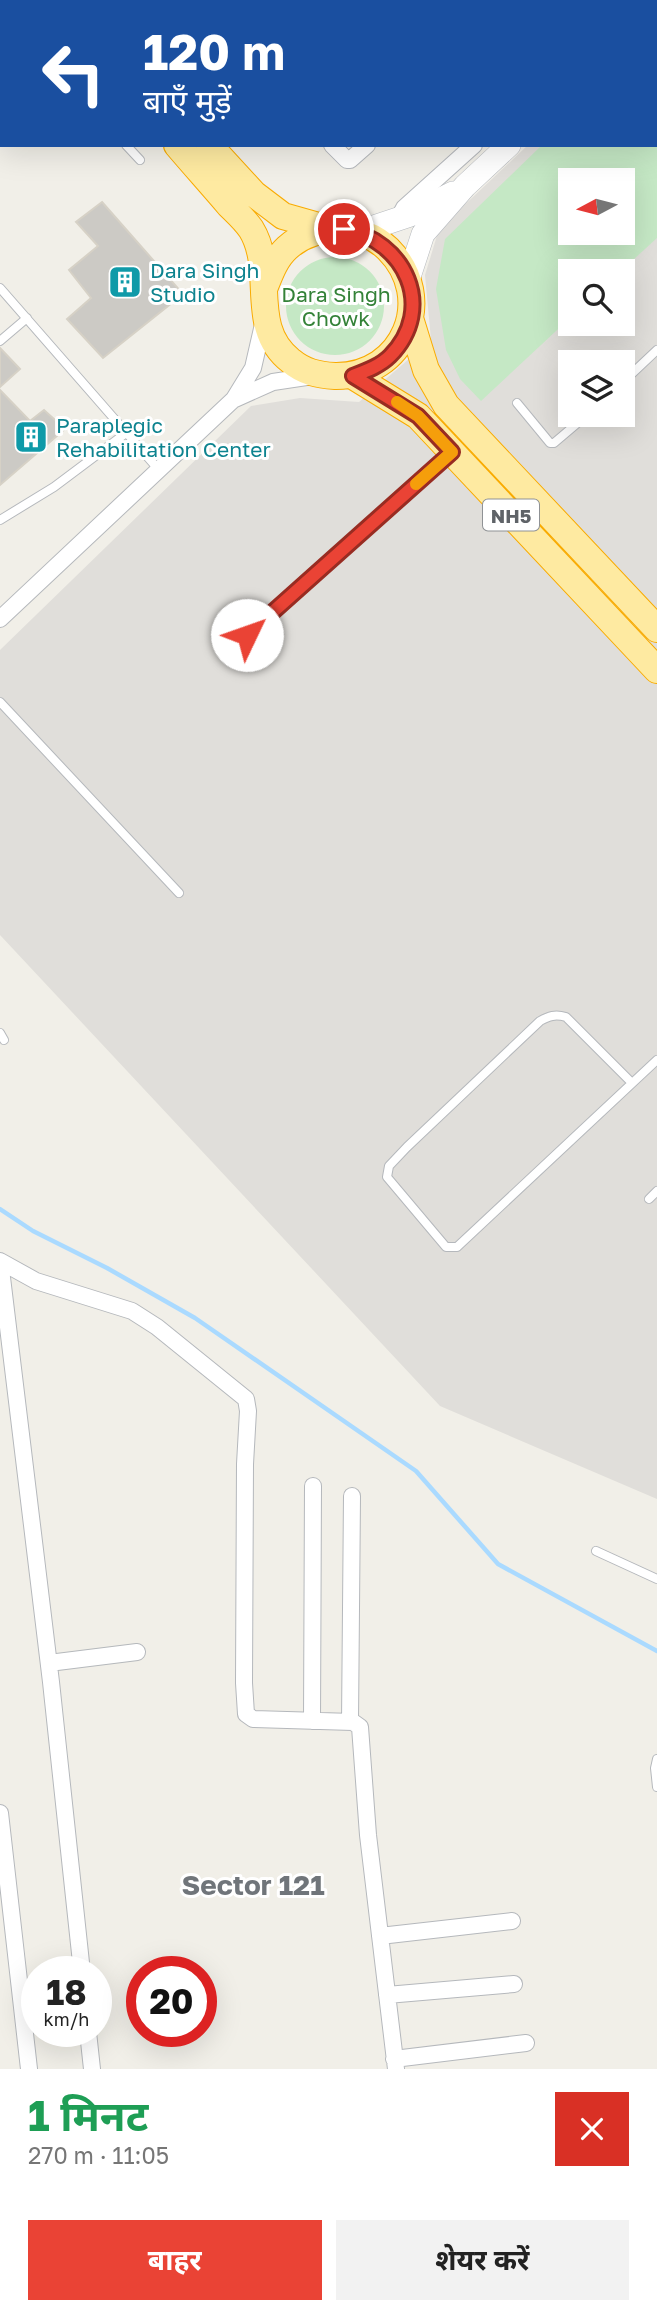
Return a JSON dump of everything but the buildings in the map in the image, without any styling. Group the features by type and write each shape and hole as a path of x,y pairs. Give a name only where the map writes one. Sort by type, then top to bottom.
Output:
{"highway":[{"name":"NH5","path":"179,147 251,229 261,257 265,318 270,334 284,354 304,370 319,375 353,376 373,369 390,356 403,339 412,306 408,280 398,259 380,242 359,232 329,229 283,216 254,194 211,147"},
{"name":"NH5","path":"264,289 272,267 287,248 306,235 329,229"},
{"name":"NH5","path":"410,318 426,370 446,405 657,629"},
{"name":"NH5","path":"353,376 418,416 657,670"}],"main road":[{"path":"408,280 423,234 465,186 507,147"},
{"path":"359,232 410,215 465,186"}],"street":[{"path":"334,147 346,160 350,160 365,147"},
{"path":"397,219 404,208 472,147"},
{"path":"0,619 234,399 253,368 265,318"},
{"path":"234,399 273,382 319,375"},
{"path":"0,1261 49,1663 80,1956"},
{"path":"0,1261 36,1281 132,1311 157,1327 246,1399 246,1714 253,1718 350,1722 357,1724 361,1733 368,1835 395,2064 426,2062 526,2043"},
{"path":"312,1721 313,1486"},
{"path":"350,1722 352,1496"},
{"path":"49,1663 137,1652"},
{"path":"0,1813 3,1866 29,2069"},
{"path":"380,1936 513,1921"},
{"path":"387,1995 514,1984"},
{"path":"90,2047 92,2069"}],"lane":[{"path":"128,147 140,160"},
{"path":"0,288 159,470"},
{"path":"0,341 27,318"},
{"path":"635,371 657,350"},
{"path":"517,403 550,443 554,443 573,427"},
{"path":"0,520 54,487 126,433"},
{"path":"247,635 452,452"},
{"path":"0,702 179,893"},
{"path":"632,1083 566,1017 558,1014 549,1016 540,1021 407,1147 389,1166 387,1177 446,1247 453,1248 657,1060"},
{"path":"649,1199 657,1191"},
{"path":"596,1550 657,1579"},
{"path":"657,1759 657,1787"}],"shaded area":[{"path":"526,147 657,147 657,1499 440,1406 0,935 0,650 251,406 300,398 359,402 431,340 425,275 439,229"}],"green space":[{"path":"540,147 657,147 657,238 634,259 558,259 558,329 481,401 460,379 446,350 436,289 445,239"},
{"name":"Dara Singh Chowk","path":"335,257 354,261 370,271 380,287 384,306 380,325 370,341 354,351 335,355 316,351 300,341 290,325 286,306 290,287 300,271 316,261"}],"waterway":[{"path":"0,1209 33,1231 107,1268 195,1318 416,1471 498,1564 657,1651"}],"slow traffic":[{"path":"397,402 418,416 452,452 416,484"}],"place":[{"name":"Dara Singh Studio","path":"125,282"},
{"name":"Paraplegic Rehabilitation Center","path":"31,437"}],"district":[{"name":"Sector 121","path":"253,1884"}],"route":[{"path":"247,635 452,452 418,416 353,376 373,369 390,356 403,339 412,306 408,280 398,259 380,242 359,232 344,229"}]}
